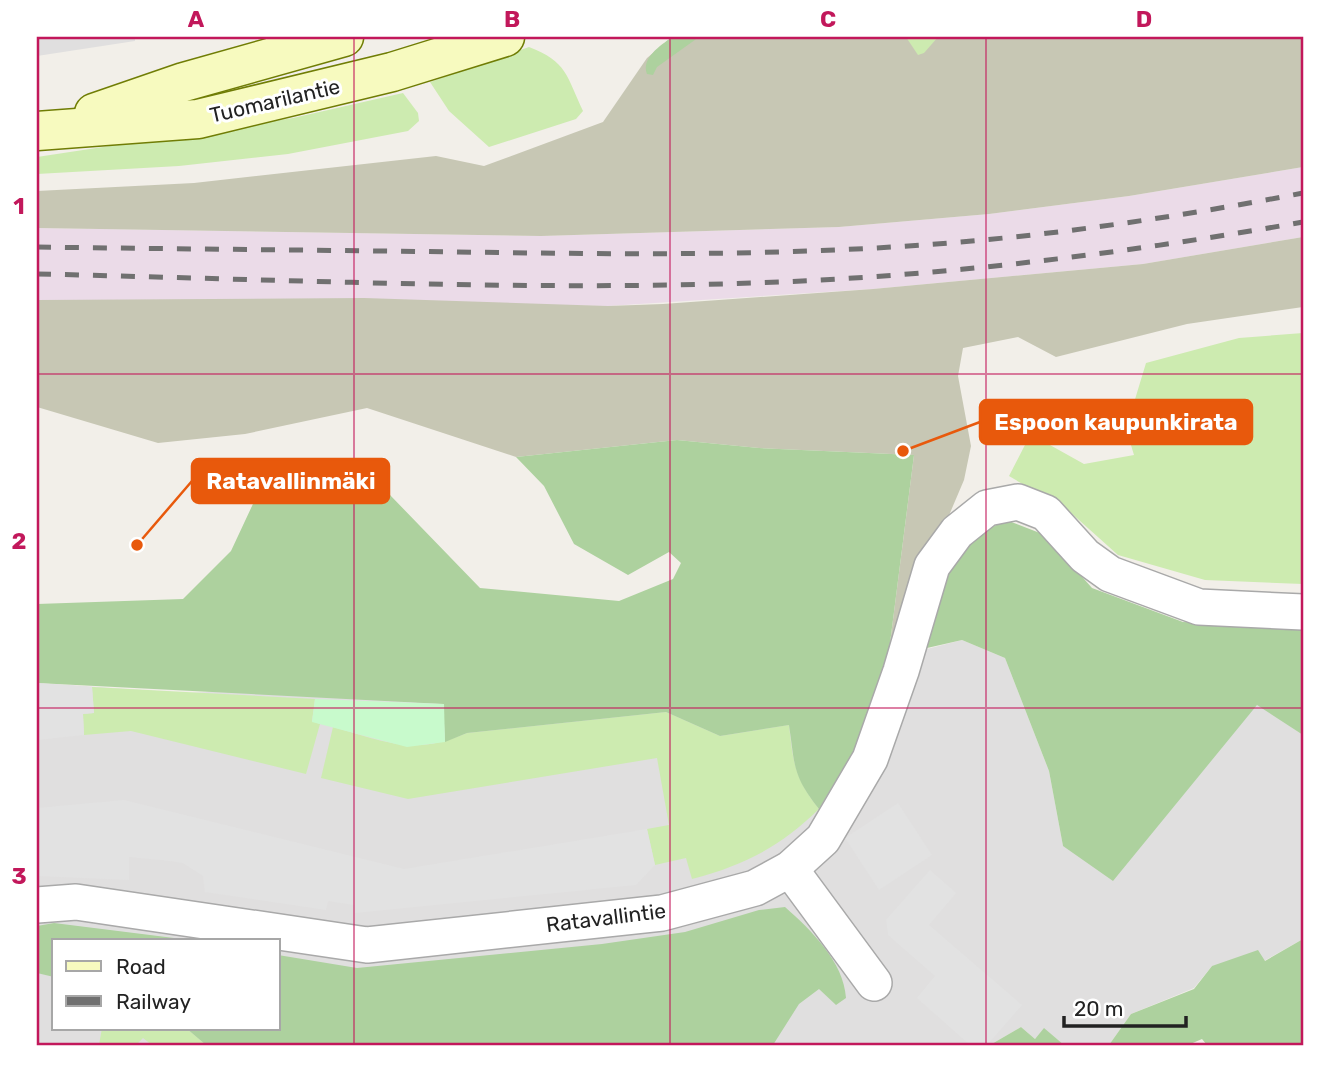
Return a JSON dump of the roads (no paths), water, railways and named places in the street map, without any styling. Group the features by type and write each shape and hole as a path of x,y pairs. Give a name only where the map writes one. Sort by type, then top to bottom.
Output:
{"main road":[{"name":"Tuomarilantie","path":"38,131 184,82 344,37"},
{"name":"Tuomarilantie","path":"38,131 198,119 392,72 505,37"}],"street":[{"name":"Ratavallintie","path":"37,905 76,902 367,945 662,913 755,888 790,869 823,839 870,759 901,671 932,566 957,532 987,508 1018,502 1046,513 1085,556 1110,574 1199,607 1303,612"},
{"path":"790,869 874,983"}],"railway":[{"path":"37,247 621,254 838,250 1047,233 1303,193"},
{"path":"37,274 484,285 752,283 891,275 1029,262 1303,222"}],"place":[{"name":"Espoon kaupunkirata","path":"903,451"},
{"name":"Ratavallinmäki","path":"137,545"}]}
